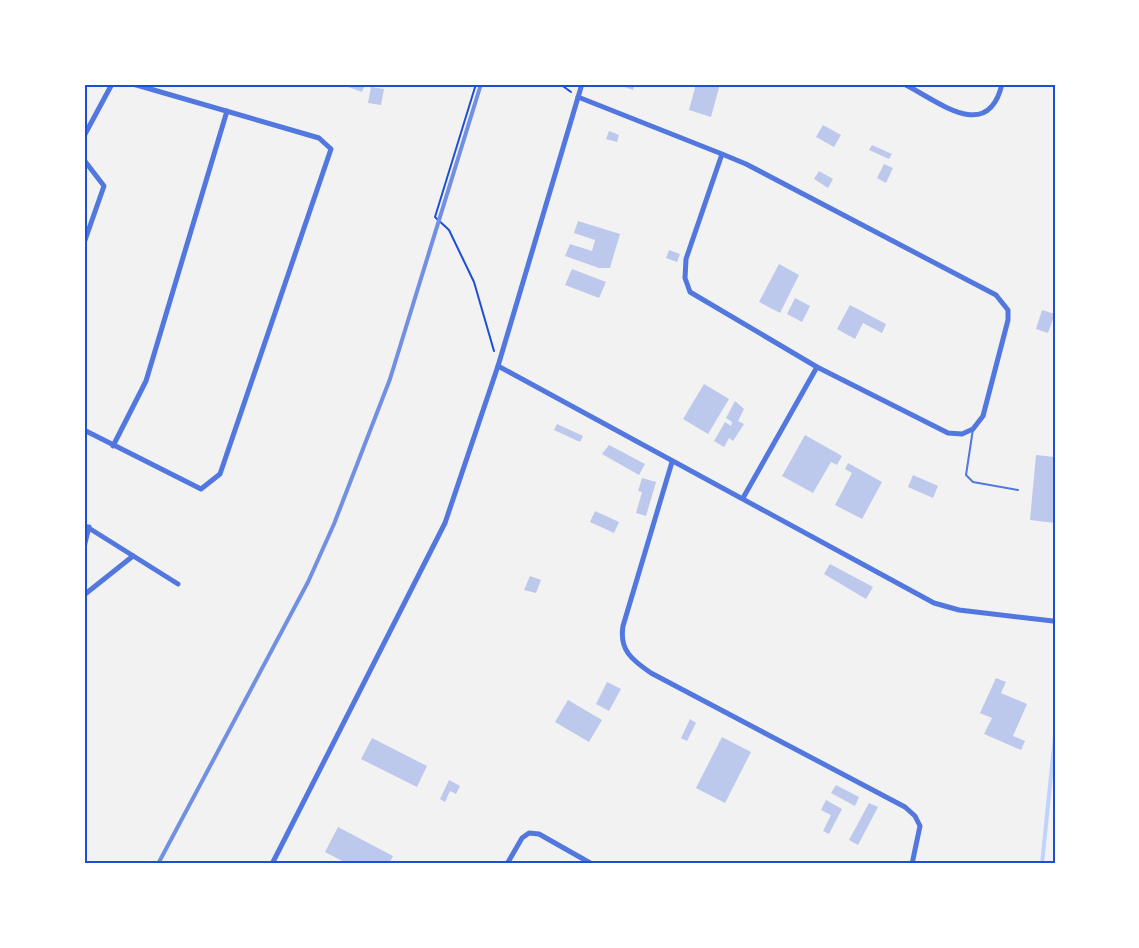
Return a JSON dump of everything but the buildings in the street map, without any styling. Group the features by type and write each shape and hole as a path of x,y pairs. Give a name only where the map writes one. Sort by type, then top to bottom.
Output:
{"street":[{"path":"84,135 112,84"},
{"path":"84,430 201,489 220,474 331,149 319,138 133,84"},
{"path":"272,864 445,524 498,366 582,84"},
{"path":"904,84 965,116 977,116 993,107 998,100 1002,84"},
{"path":"578,97 722,154 996,295 1008,310 1007,333 983,416 973,429 962,434 948,433 817,368 690,292 685,278 686,259 722,154"},
{"path":"114,446 146,381 227,111"},
{"path":"84,160 104,186 84,243"},
{"path":"498,366 934,603 959,610 1053,621"},
{"path":"743,498 817,368"},
{"path":"672,462 623,627 624,648 630,657 651,673 905,807 915,816 920,826 912,864"},
{"path":"84,547 86,526 178,584"},
{"path":"84,595 133,556"},
{"path":"507,864 522,838 529,833 539,834 592,864"}],"lane":[{"path":"973,429 966,475 973,482 1018,490"}],"path":[{"path":"476,84 435,217 449,230 474,282 498,366"},
{"path":"560,84 578,97"}],"waterway":[{"path":"1042,864 1055,736"}],"railway":[{"path":"158,864 308,582 334,524 390,379 481,84"}]}
